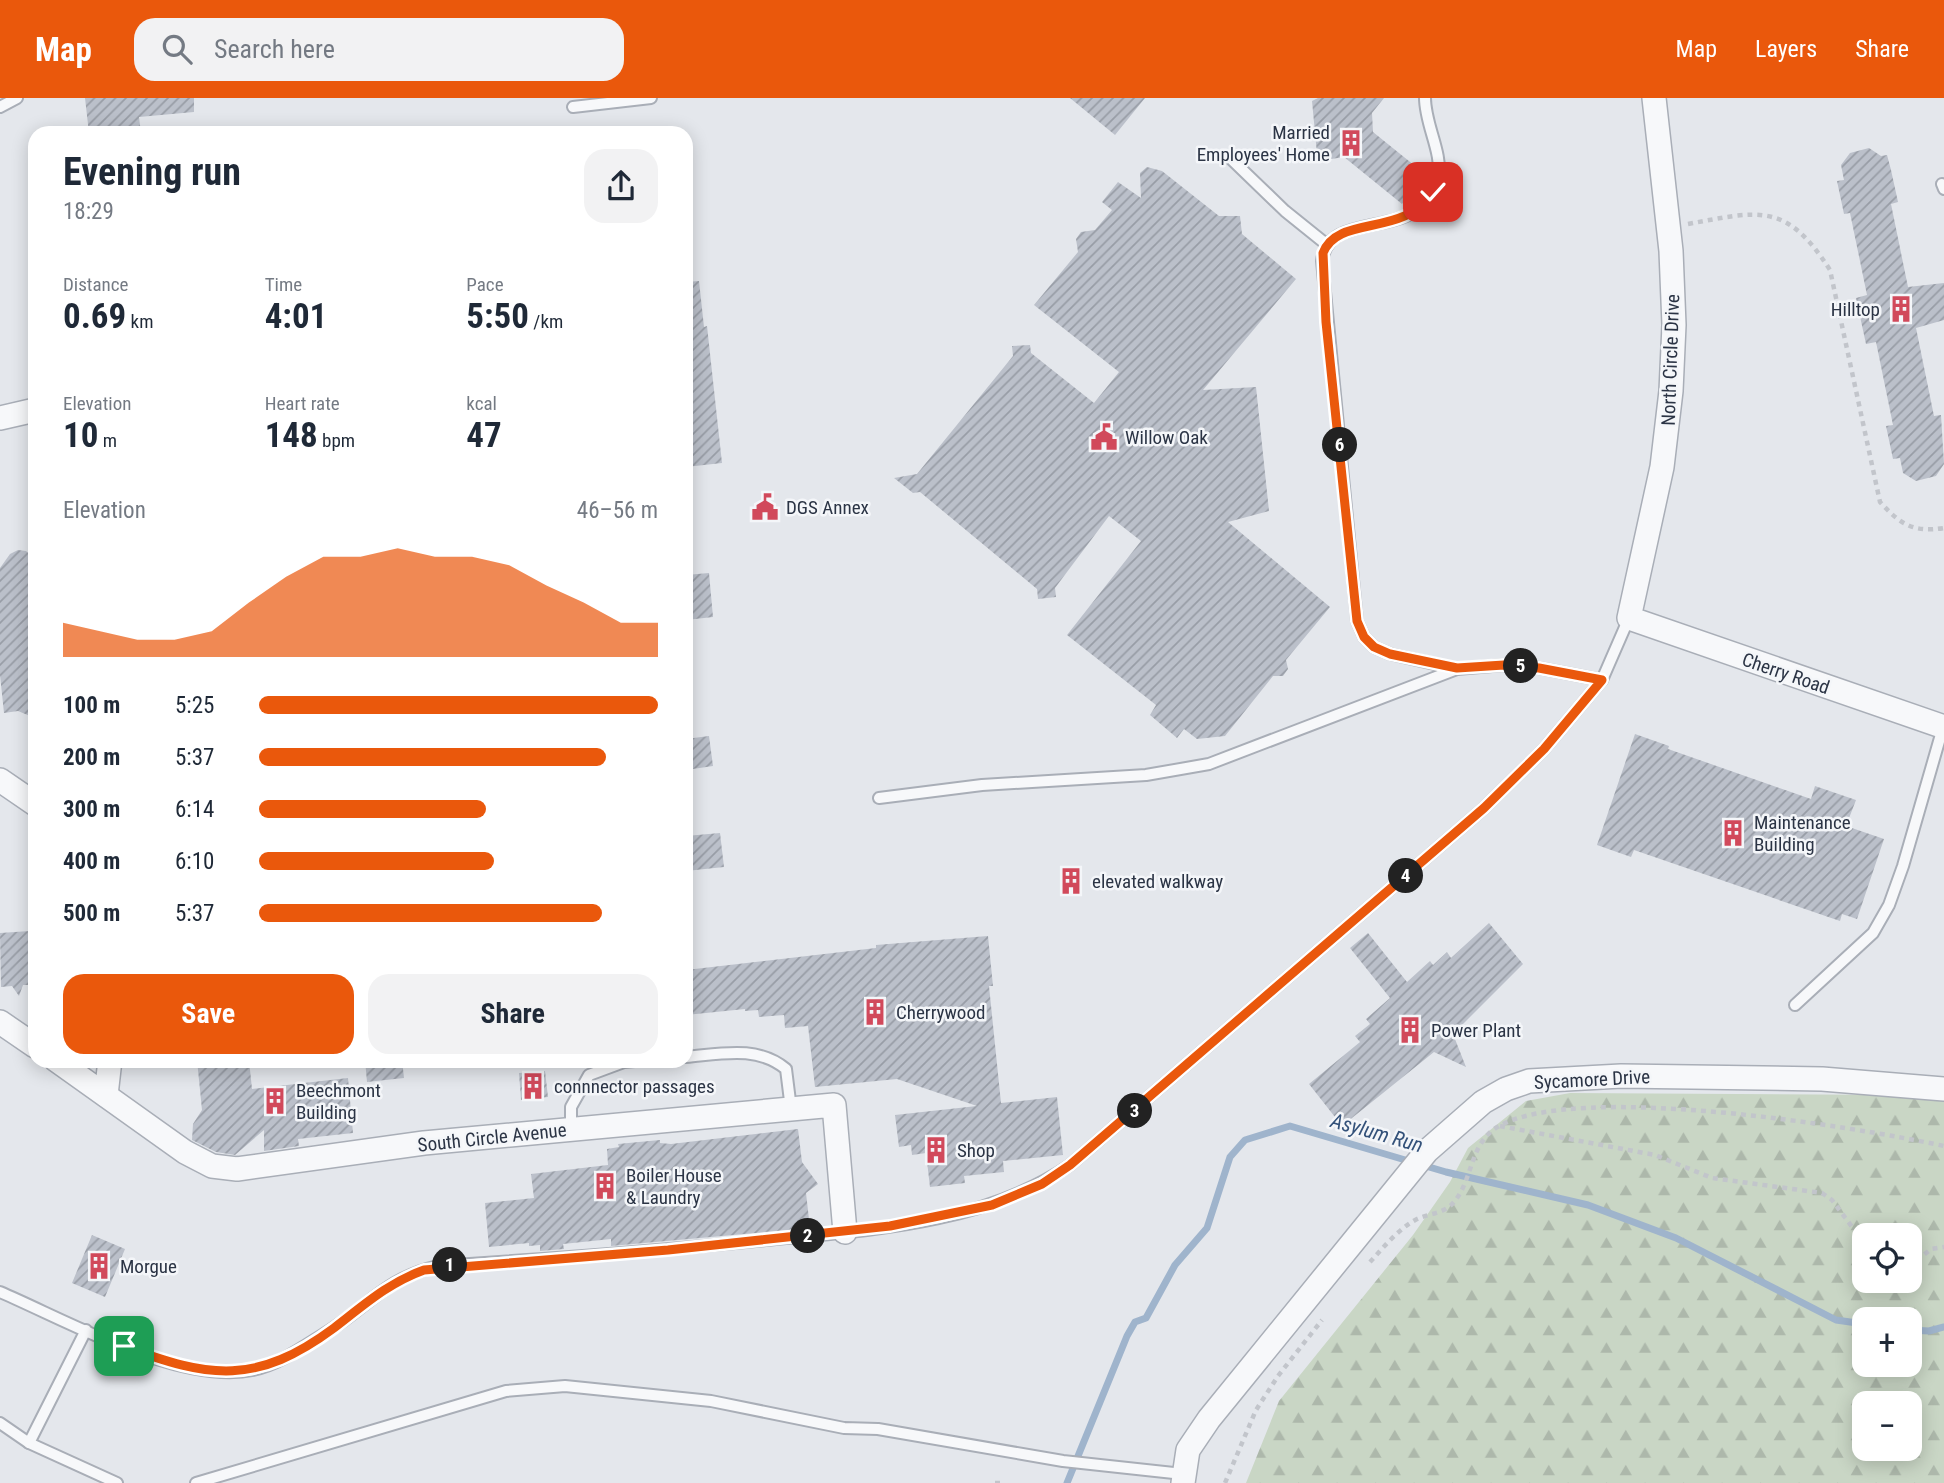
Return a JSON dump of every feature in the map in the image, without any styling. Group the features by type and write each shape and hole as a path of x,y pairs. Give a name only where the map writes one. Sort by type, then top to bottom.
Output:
{"street":[{"name":"North Circle Drive","path":"1629,618 1653,514 1669,425 1674,326 1669,228 1654,98"},
{"path":"0,418 28,412"},
{"name":"Cherry Road","path":"1629,618 1944,726"},
{"path":"0,780 28,799"},
{"path":"0,1022 28,1041"},
{"name":"South Circle Avenue","path":"67,1068 185,1153 212,1166 237,1168 424,1143 834,1105 845,1232"},
{"path":"106,1095 109,1068"},
{"name":"Sycamore Drive","path":"1183,1479 1188,1450 1209,1419 1427,1151 1483,1101 1529,1081 1621,1076 1848,1081 1944,1089"}],"lane":[{"path":"0,107 17,98"},
{"path":"573,107 651,98"},
{"path":"1425,98 1426,121 1439,173 1426,203 1401,219 1347,231 1326,244 1322,261 1357,621 1364,637 1374,647 1390,654 1457,668 1504,665 1539,668 1602,680"},
{"path":"1229,157 1285,211 1326,244"},
{"path":"0,1292 86,1330 186,1367 222,1373 254,1370 311,1342 384,1288 424,1270 845,1232 992,1205 1042,1184 1070,1165 1484,808 1544,749 1602,680 1629,618"},
{"path":"879,798 982,785 1146,775 1209,764 1457,668"},
{"path":"1795,1005 1874,933 1903,866 1926,793 1936,744 1944,726"},
{"path":"693,1056 745,1052 773,1058 786,1069 791,1109"},
{"path":"571,1129 571,1107 589,1075 608,1068"},
{"path":"29,1443 86,1330"},
{"path":"196,1483 506,1391 565,1386 711,1401 844,1428 878,1429 1183,1479"},
{"path":"0,1423 29,1443 117,1483"}],"path":[{"path":"1669,228 1727,214 1763,214 1792,225 1817,248 1830,270 1880,502 1899,522 1927,531 1944,528"},
{"path":"1362,1272 1408,1225 1450,1207 1463,1187 1476,1149 1499,1126 1520,1117 1554,1110 1643,1109 1832,1126 1944,1146"},
{"path":"1499,1126 1655,1155 1712,1178 1822,1194 1832,1200 1852,1227"},
{"path":"1922,1256 1931,1248 1944,1247"},
{"path":"1224,1483 1256,1410 1278,1376 1331,1309"},
{"path":"995,1483 1001,1483"}],"green space":[{"path":"1570,1093 1894,1095 1944,1101 1944,1483 1246,1483 1279,1401 1413,1235 1450,1182 1468,1148 1526,1101"}],"building":[{"path":"85,98 194,98 194,112 139,117 140,126 88,126"},
{"path":"1070,98 1145,98 1115,135"},
{"name":"Married Employees' Home","path":"1318,98 1384,98 1372,113 1373,132 1425,174 1402,204 1344,157 1325,160 1325,153 1317,154 1312,101"},
{"name":"Hilltop","path":"1869,148 1881,156 1887,155 1898,202 1891,204 1908,287 1944,283 1944,320 1916,328 1934,416 1941,415 1944,464 1936,476 1916,481 1903,473 1900,458 1893,459 1886,426 1893,425 1876,342 1866,344 1856,298 1867,295 1850,213 1844,214 1837,181 1844,180 1841,165 1850,153"},
{"name":"Willow Oak","path":"1147,167 1162,171 1219,216 1240,216 1242,234 1296,279 1203,390 1256,387 1269,511 1228,522 1330,607 1286,660 1288,669 1283,676 1273,676 1225,736 1197,739 1184,729 1177,738 1150,715 1156,705 1067,635 1141,541 1109,516 1055,588 1056,597 1038,599 1037,589 920,492 913,493 894,478 917,474 1013,356 1012,346 1030,345 1031,353 1094,403 1119,372 1034,305 1078,252 1076,239 1081,232 1095,230 1112,210 1102,202 1118,182 1141,198 1140,173"},
{"path":"693,281 699,281 704,327 707,326 722,463 693,466"},
{"path":"18,550 28,553 28,715 18,711 4,713 0,675 0,568 10,554"},
{"path":"709,573 713,617 693,619 693,574"},
{"name":"Maintenance Building","path":"1635,734 1669,746 1668,749 1811,799 1815,786 1856,800 1846,826 1884,839 1857,919 1842,914 1840,921 1634,850 1631,857 1597,845"},
{"path":"709,736 713,766 693,769 693,738"},
{"path":"720,833 724,867 693,870 693,835"},
{"name":"Power Plant","path":"1489,923 1523,964 1453,1034 1466,1067 1434,1052 1342,1126 1309,1084 1360,1042 1355,1036 1370,1024 1366,1019 1390,998 1350,948 1368,933 1407,982 1430,961 1433,965 1447,952 1451,958"},
{"path":"28,931 28,985 23,985 19,996 12,986 1,987 0,933"},
{"name":"Cherrywood","path":"988,936 993,986 989,986 1001,1103 1057,1097 1063,1155 1003,1161 1004,1172 964,1176 965,1183 930,1187 926,1153 912,1155 911,1145 899,1147 895,1115 977,1106 897,1079 815,1087 808,1026 785,1028 784,1015 759,1017 758,1010 693,1014 693,969 876,948 876,945"},
{"name":"Beechmont Building","path":"198,1068 250,1068 252,1089 348,1078 353,1133 298,1139 299,1146 264,1151 264,1130 235,1155 216,1152 192,1140 193,1124 202,1110"},
{"path":"366,1068 403,1068 404,1078 367,1082"},
{"name":"connnector passages","path":"545,1071 548,1097 521,1100 519,1073"},
{"path":"798,1129 802,1162 818,1184 806,1193 810,1228 611,1246 611,1239 563,1244 564,1249 540,1251 540,1245 529,1246 529,1243 489,1247 485,1203 534,1198 531,1174 608,1165 607,1149 619,1147 618,1144 660,1140 660,1143 671,1144"},
{"name":"Morgue","path":"92,1235 125,1249 105,1297 72,1283"}],"waterway":[{"name":"Asylum Run","path":"1067,1483 1127,1336 1135,1322 1146,1318 1175,1265 1207,1228 1230,1157 1245,1140 1290,1126 1446,1172 1588,1205 1676,1238 1836,1320 1852,1322"},
{"name":"Asylum Run","path":"1922,1331 1944,1327"}],"place":[{"name":"Married Employees' Home","path":"1351,143"},
{"name":"Hilltop","path":"1901,309"},
{"name":"Willow Oak","path":"1104,437"},
{"name":"DGS Annex","path":"765,507"},
{"name":"Maintenance Building","path":"1733,833"},
{"name":"elevated walkway","path":"1071,881"},
{"name":"Cherrywood","path":"875,1012"},
{"name":"Power Plant","path":"1410,1030"},
{"name":"connnector passages","path":"533,1086"},
{"name":"Beechmont Building","path":"275,1101"},
{"name":"Shop","path":"936,1150"},
{"name":"Boiler House & Laundry","path":"605,1186"},
{"name":"Morgue","path":"99,1266"}],"route":[{"path":"124,1346 204,1371 222,1373 254,1370 270,1364 332,1329 399,1279 438,1266 668,1250 845,1232 958,1213 992,1205 1018,1195 1042,1184 1070,1165 1302,968 1484,808 1544,749 1602,680 1563,671 1504,665 1457,668 1390,654 1374,647 1364,637 1357,621 1326,322 1323,253 1326,244 1347,231 1389,223 1419,210 1433,192"}]}
